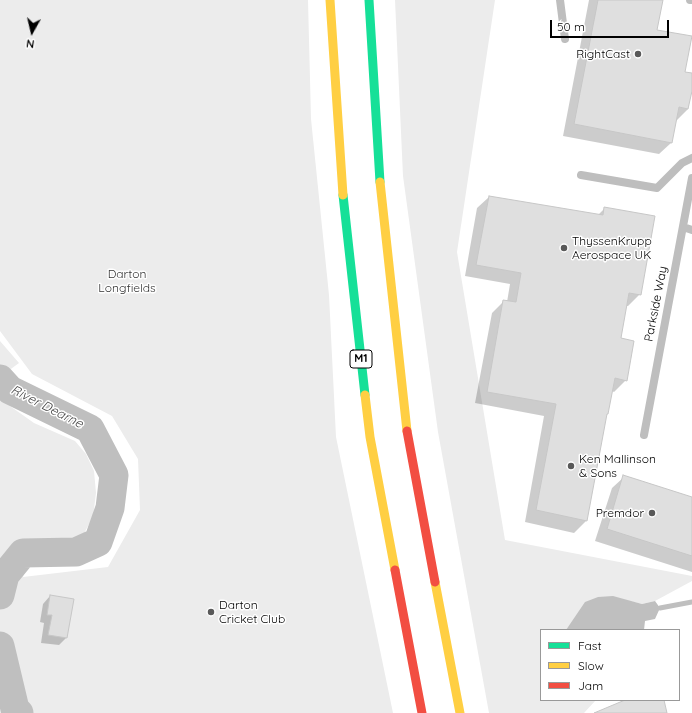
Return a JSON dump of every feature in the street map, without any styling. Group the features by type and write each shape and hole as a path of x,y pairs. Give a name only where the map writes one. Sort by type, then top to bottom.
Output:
{"highway":[{"name":"M1","path":"330,0 343,193 370,437 422,713"},
{"path":"369,0 381,201 408,437 460,713"}],"lane":[{"path":"560,0 565,39"},
{"path":"580,175 657,188 682,163 692,158"},
{"name":"Parkside Way","path":"644,435 692,178"},
{"path":"683,227 692,230"}],"green space":[{"name":"Darton Longfields","path":"0,0 308,0 311,119 329,295 336,437 393,713 0,713 0,399 34,423 75,441 86,454 94,471 96,493 93,517 82,537 61,542 31,540 23,577 108,567 140,510 138,459 112,416 32,374 0,331"},
{"path":"395,0 495,0 457,252 505,540 692,576 692,581 655,601 642,604 630,601 577,617 567,629 540,629 540,701 595,701 584,713 489,713 438,432 403,176"},
{"path":"0,341 19,363 0,377"}],"shaded area":[{"path":"613,596 642,604 655,601 660,608 655,619 645,621 644,629 567,629 585,602 598,597"}],"building":[{"name":"RightCast","path":"598,0 663,0 657,30 692,36 685,72 692,73 692,91 688,109 679,107 672,143 574,124"},
{"path":"489,196 603,215 604,207 655,216 641,295 629,293 621,338 634,341 627,381 615,378 587,521 536,510 556,404 487,392 503,300 516,302 521,273 476,265"},
{"name":"Premdor","path":"623,475 692,497 692,556 607,529"},
{"path":"50,595 74,599 67,638 48,635 52,615 47,615"},
{"path":"623,701 664,701 667,713 594,713"}],"waterway":[{"name":"River Dearne","path":"0,379 10,390 90,429 114,475 110,508 98,542 76,552 23,553 5,575 0,595"},
{"path":"660,608 692,602"},
{"name":"River Dearne","path":"0,646 15,709 19,713"}],"traffic: fast":[{"path":"369,0 380,182"},
{"path":"343,195 365,395"}],"traffic: slow":[{"path":"330,0 343,195"},
{"path":"380,182 407,431"},
{"path":"365,395 370,437 395,570"},
{"path":"435,582 460,713"}],"traffic: jam":[{"path":"407,431 435,582"},
{"path":"395,570 422,713"}],"place":[{"name":"RightCast","path":"638,54"},
{"name":"ThyssenKrupp Aerospace UK","path":"564,248"},
{"name":"Ken Mallinson & Sons","path":"571,466"},
{"name":"Premdor","path":"652,513"},
{"name":"Darton Cricket Club","path":"211,612"}]}
